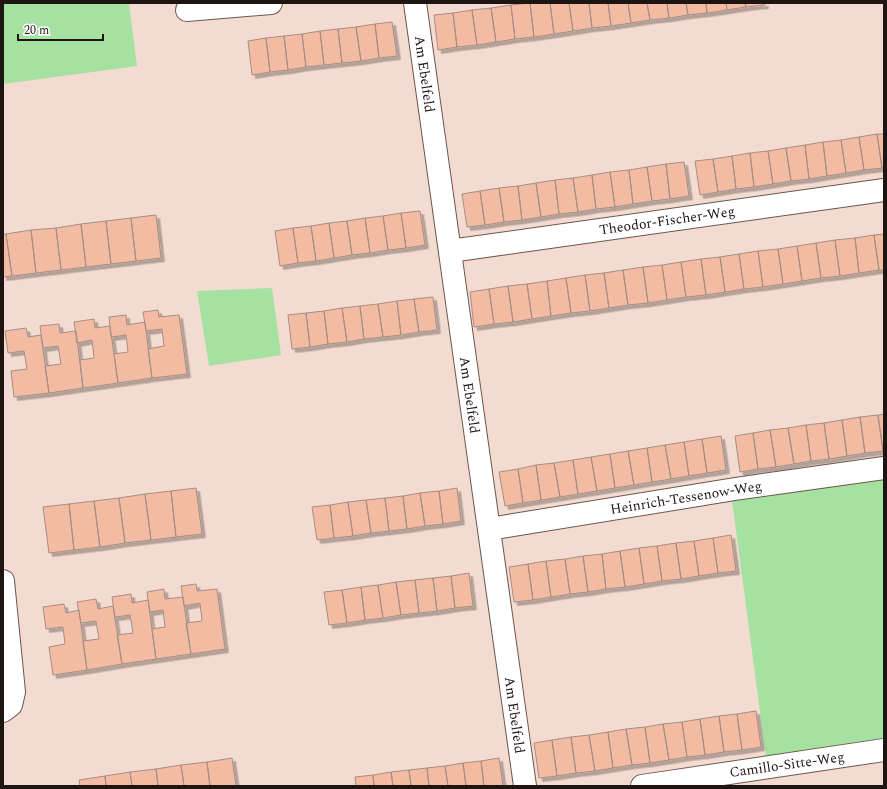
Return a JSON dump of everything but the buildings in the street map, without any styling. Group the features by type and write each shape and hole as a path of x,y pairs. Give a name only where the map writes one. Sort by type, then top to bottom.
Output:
{"street":[{"path":"187,10 271,3"},
{"name":"Am Ebelfeld","path":"415,3 525,786"},
{"name":"Theodor-Fischer-Weg","path":"450,251 884,190"},
{"name":"Heinrich-Tessenow-Weg","path":"489,529 736,489 884,468"},
{"path":"3,581 14,692 11,705 3,711"},
{"name":"Camillo-Sitte-Weg","path":"642,786 884,750"}],"green space":[{"path":"3,3 129,3 137,66 3,84"},
{"path":"272,288 281,355 209,366 197,291"},
{"path":"884,478 884,740 766,757 732,500"}]}
